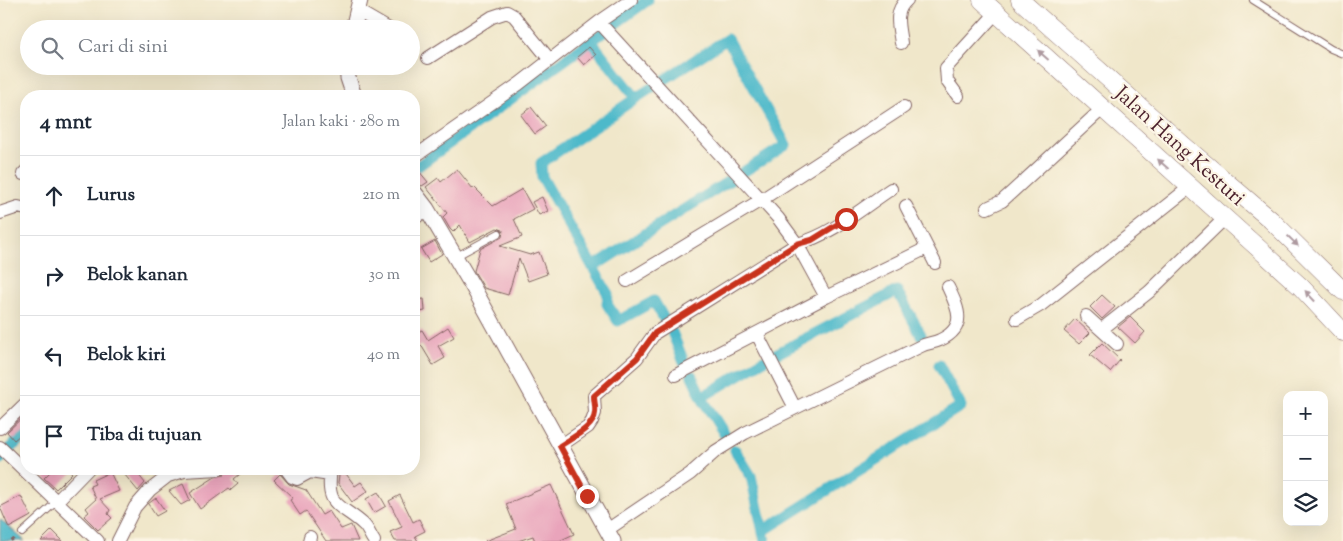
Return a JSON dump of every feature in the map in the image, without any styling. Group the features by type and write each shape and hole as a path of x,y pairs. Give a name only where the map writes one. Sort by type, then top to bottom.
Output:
{"main road":[{"name":"Jalan Hang Kesturi","path":"982,0 1301,287 1343,332"},
{"name":"Jalan Hang Kesturi","path":"1020,0 1176,139 1271,220 1343,291"},
{"path":"1251,242 1271,220"}],"street":[{"path":"606,24 612,0"},
{"path":"420,153 520,84 550,60 606,24 631,0"},
{"path":"901,43 897,18 899,9 907,0"},
{"path":"355,20 359,6 377,20"},
{"path":"428,58 492,18 507,12 550,60"},
{"path":"958,96 947,81 946,68 996,12"},
{"path":"606,24 657,86 761,200 797,244 826,297"},
{"path":"348,75 352,90"},
{"path":"627,281 761,200 904,107"},
{"path":"986,208 1002,201 1102,109"},
{"path":"1017,319 1041,305 1190,187"},
{"path":"560,446 588,426 595,413 594,396 637,358 655,333 797,244 825,233 890,189"},
{"path":"420,200 455,257 610,536 690,474 716,451 745,433 921,346 946,336 957,325 960,317 948,287"},
{"path":"906,206 916,222 935,263"},
{"path":"0,213 20,208"},
{"path":"420,214 427,209"},
{"path":"1102,329 1149,292 1224,219"},
{"path":"676,375 826,297 927,248"},
{"path":"1086,316 1117,344"},
{"path":"757,334 795,408"},
{"path":"0,428 20,409"},
{"path":"0,448 20,466"},
{"path":"29,475 98,541"},
{"path":"56,502 82,475"},
{"path":"118,541 135,507 150,490 171,475"},
{"path":"290,475 297,479 304,475"},
{"path":"331,475 332,498 336,506 364,525 373,541"}],"lane":[{"path":"1253,0 1331,49 1343,54"},
{"path":"455,257 500,233"},
{"path":"22,533 56,502"}],"water":[{"path":"0,519 25,541 0,541"}],"building":[{"path":"589,47 596,55 584,65 577,57"},
{"path":"531,107 546,126 535,134 521,115"},
{"path":"457,169 473,189 474,187 493,206 522,189 533,209 514,219 522,237 500,246 530,255 539,252 547,274 528,281 519,258 508,295 484,288 474,271 480,249 502,237 503,230 497,228 470,242 460,225 453,232 450,229 443,217 447,213 426,187 438,178 441,182"},
{"path":"420,172 428,182 422,186 420,185"},
{"path":"542,197 548,211 539,215 532,202"},
{"path":"435,241 442,254 429,262 421,249"},
{"path":"1102,295 1115,307 1102,319 1090,307"},
{"path":"420,299 424,299 425,311 420,312"},
{"path":"1130,317 1145,332 1135,343 1118,327"},
{"path":"1075,319 1090,333 1079,344 1064,331"},
{"path":"448,327 454,337 438,346 445,358 433,365 420,346 420,331 422,330 428,340"},
{"path":"1102,343 1120,360 1110,372 1090,355"},
{"path":"20,420 20,435 14,440 7,432"},
{"path":"47,475 70,475 56,489 44,478"},
{"path":"104,475 111,475 119,491 100,499 110,510 108,514 112,518 98,530 84,516 89,512 86,508 96,499 90,486 95,484 93,480"},
{"path":"125,475 139,475 145,483 138,491"},
{"path":"239,475 234,479 238,484 231,490 229,488 200,509 190,493 215,477"},
{"path":"281,475 289,484 306,490 322,515 329,511 341,529 351,525 358,541 326,541 306,511 300,515 290,500 293,498 274,480"},
{"path":"339,475 347,475 355,486 361,482 368,491 352,502 338,483"},
{"path":"183,484 190,500 181,505 169,491"},
{"path":"551,485 574,534 559,541 535,541 533,536 518,541 485,541 516,529 506,504"},
{"path":"378,492 386,506 374,513 366,499"},
{"path":"400,495 413,522 419,519 425,531 415,536 418,541 395,541 390,532 402,527 389,501"},
{"path":"21,496 31,516 9,528 0,507"},
{"path":"156,498 165,511 156,516 148,504"},
{"path":"52,530 63,541 41,541"}],"waterway":[{"path":"420,165 648,0"},
{"path":"593,267 786,145 727,39 636,98"},
{"path":"591,41 636,98 541,163 542,177 608,294 607,304 618,321 654,301 664,319"},
{"path":"774,355 897,291 921,335"},
{"path":"672,332 685,365"},
{"path":"702,397 764,360"},
{"path":"763,531 961,406 939,365"},
{"path":"692,376 703,400 725,435"},
{"path":"0,459 20,439"},
{"path":"735,450 751,476 765,541"}],"route":[{"path":"587,496 560,446 592,421 595,413 594,396 637,358 649,338 655,333 797,244 812,240 846,219"}]}
